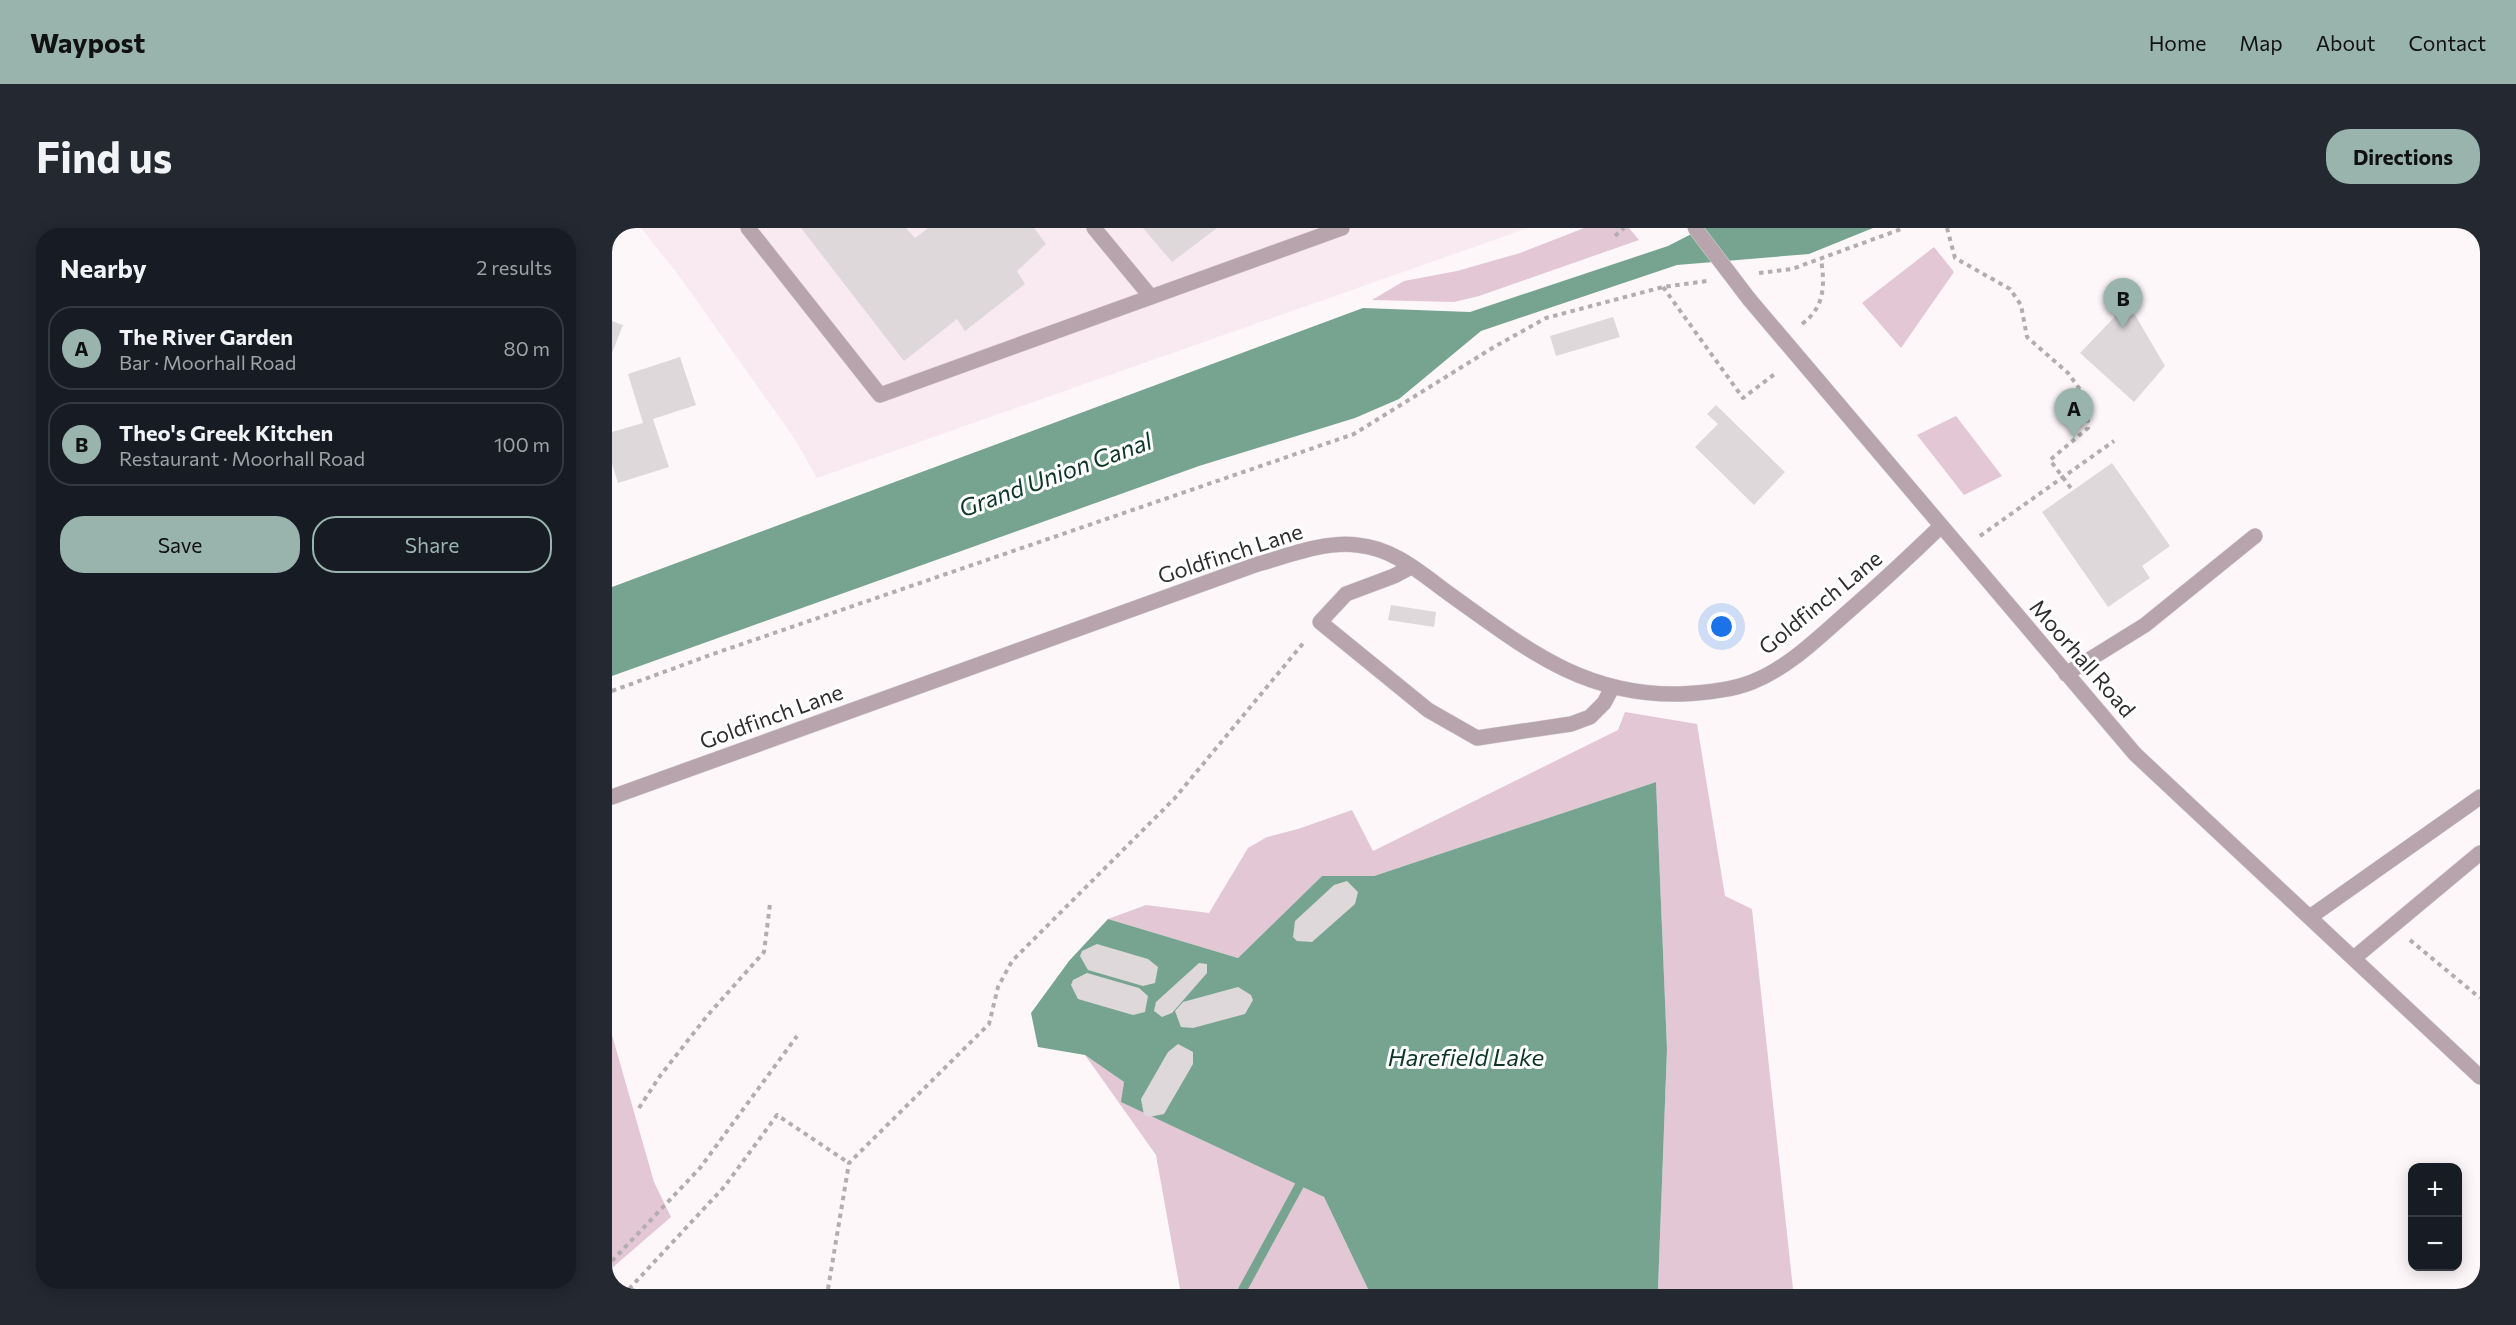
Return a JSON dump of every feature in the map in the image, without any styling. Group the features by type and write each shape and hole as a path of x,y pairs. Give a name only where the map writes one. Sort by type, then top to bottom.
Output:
{"street":[{"path":"748,228 880,395 1342,228"},
{"path":"1094,228 1151,297"},
{"name":"Moorhall Road","path":"1695,228 1749,299 1940,527 2135,754 2480,1077"},
{"name":"Goldfinch Lane","path":"612,796 1256,565 1327,546 1356,544 1383,550 1412,567 1531,652 1567,672 1612,688 1653,694 1726,688 1752,682 1789,662 1940,527"},
{"path":"2066,674 2145,625 2255,536"},
{"path":"1412,567 1346,594 1320,622 1428,710 1477,738 1571,724 1590,717 1604,703 1612,688"},
{"path":"2310,917 2480,797"},
{"path":"2354,958 2480,854"}],"path":[{"path":"1615,236 1624,228"},
{"path":"1803,324 1813,316 1826,286 1821,259 1904,228"},
{"path":"1947,228 1955,258 2010,289 2021,305 2027,337 2068,373 2087,399 2088,428 2050,460 2073,490"},
{"path":"612,692 1354,434 1494,347 1546,318 1663,287 1743,398 1776,373"},
{"path":"1980,536 2114,441"},
{"path":"828,1289 849,1163 989,1024 998,987 1012,961 1174,799 1320,622"},
{"path":"639,1108 660,1076 707,1016 764,952 770,904"},
{"path":"2394,926 2480,998"},
{"path":"612,1261 700,1168 797,1036"},
{"path":"629,1289 725,1186 777,1115 849,1163"}],"shaded area":[{"path":"641,228 1528,228 817,478 794,438 680,277"},
{"path":"1584,228 1629,228 1639,240 1479,296 1454,302 1372,300 1404,281 1457,271 1520,253"},
{"path":"1934,247 1954,272 1901,348 1862,303"},
{"path":"1956,416 2002,476 1964,495 1917,435"},
{"path":"1625,712 1697,724 1725,896 1752,909 1793,1289 1658,1289 1667,1049 1656,782 1374,876 1322,876 1238,958 1108,919 1146,905 1209,913 1248,848 1267,837 1352,810 1373,851 1618,730"},
{"path":"612,1035 654,1182 671,1217 612,1268"},
{"path":"1085,1055 1124,1082 1122,1102 1324,1197 1368,1289 1180,1289 1156,1155"}],"water":[{"name":"Grand Union Canal","path":"1703,228 1873,228 1809,254 1677,265 1481,331 1399,399 1355,418 1199,466 612,676 612,587 1363,308 1470,312 1668,246"},
{"name":"Harefield Lake","path":"1656,782 1667,1049 1658,1289 1368,1289 1324,1197 1121,1102 1124,1082 1085,1055 1038,1047 1031,1013 1069,961 1108,919 1238,958 1322,876 1374,876"}],"building":[{"path":"801,228 906,228 915,238 928,228 1034,228 1046,244 1017,271 1025,284 965,331 957,319 904,361"},
{"path":"1143,228 1217,228 1172,262"},
{"path":"2128,303 2165,366 2134,402 2080,353"},
{"path":"1613,317 1620,337 1556,356 1550,336"},
{"path":"612,321 623,325 612,353"},
{"path":"680,357 696,405 653,419 669,467 618,483 612,464 612,432 643,423 628,374"},
{"path":"1716,405 1785,472 1754,505 1695,447 1718,424 1707,414"},
{"path":"2112,463 2170,546 2142,566 2150,578 2108,607 2042,512"},
{"path":"1391,605 1436,612 1434,627 1388,620"},
{"path":"1347,881 1358,892 1355,904 1312,942 1297,941 1293,937 1295,921 1334,885"},
{"path":"1097,944 1148,959 1158,967 1155,983 1143,986 1088,970 1080,956 1082,951"},
{"path":"1199,963 1207,964 1207,973 1172,1013 1162,1017 1154,1011 1156,1002"},
{"path":"1087,973 1139,988 1148,996 1145,1012 1133,1015 1078,999 1071,985 1073,980"},
{"path":"1238,987 1251,995 1253,1000 1245,1014 1193,1028 1181,1027 1175,1011 1183,1002"},
{"path":"1178,1044 1193,1052 1193,1064 1164,1114 1149,1117 1144,1115 1141,1099 1168,1052"}],"waterway":[{"path":"1243,1289 1305,1175"}],"place":[{"name":"Theo's Greek Kitchen","path":"2123,328"},
{"name":"The River Garden","path":"2074,438"}]}
